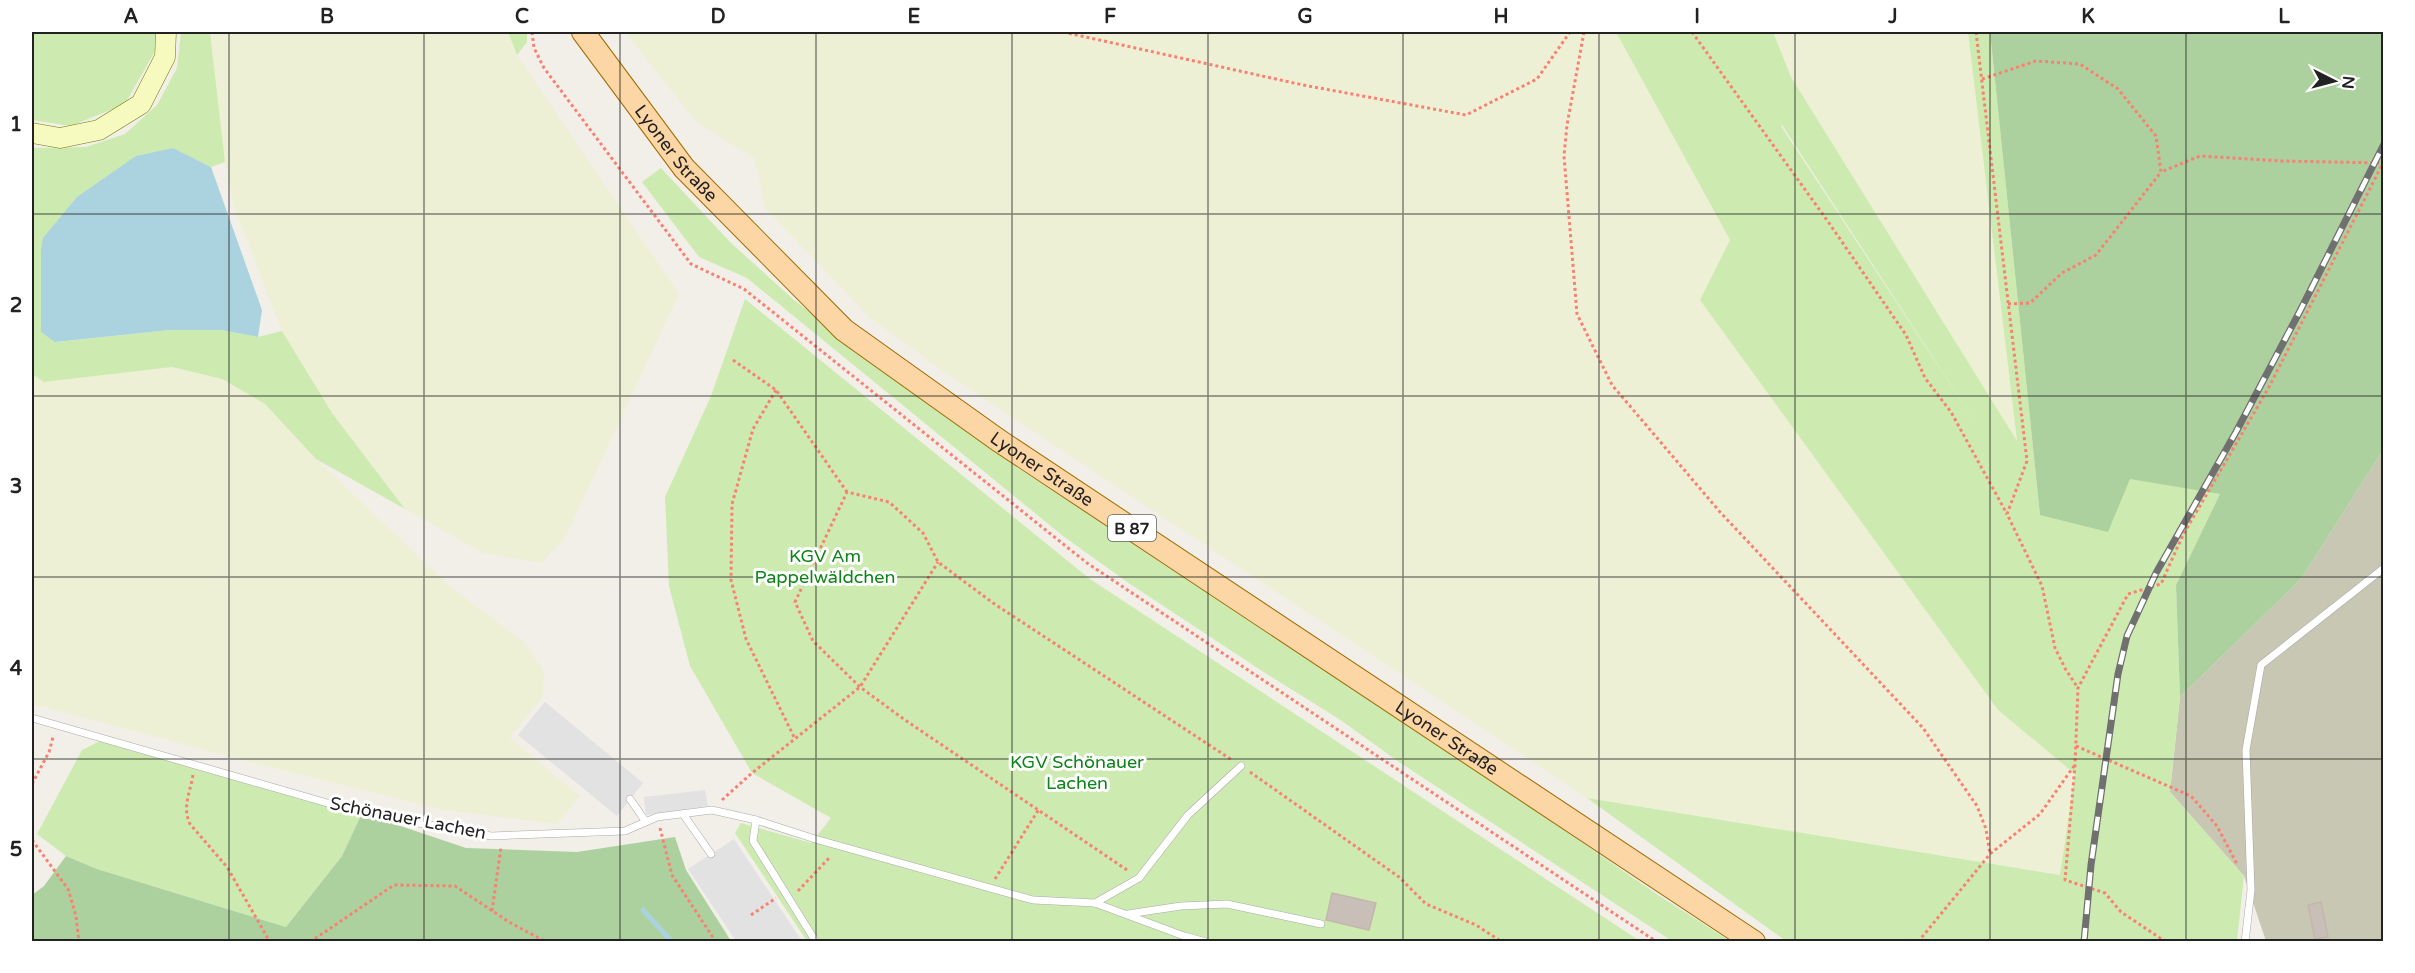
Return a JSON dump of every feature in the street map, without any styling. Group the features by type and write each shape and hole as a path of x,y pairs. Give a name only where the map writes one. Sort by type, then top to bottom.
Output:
{"main road":[{"name":"Lyoner Straße","path":"584,32 684,168 844,330 998,440 1754,942"}],"street":[{"path":"32,132 60,138 99,130 141,104 165,57 166,32"}],"lane":[{"path":"2245,942 2251,890 2246,750 2261,665 2384,568"},
{"name":"Schönauer Lachen","path":"32,718 362,813 491,836 625,831 657,817 712,810 756,820 988,889 1033,900 1095,903 1206,942"},
{"path":"1095,903 1139,878 1188,815 1241,766"},
{"path":"630,799 646,822"},
{"path":"683,814 711,854"},
{"path":"756,820 753,841 816,942"},
{"path":"1127,914 1181,906 1227,904 1321,924"}],"path":[{"path":"532,32 534,48 544,68 691,264 744,289 1087,563 1657,942"},
{"path":"1063,32 1303,85 1467,115 1537,79 1570,32"},
{"path":"1584,32 1567,125 1564,156 1576,314 1612,385 1719,512 1923,728 1977,806 1986,829 1990,854"},
{"path":"1692,32 1906,335 1925,378 1951,412 2007,513 2042,586 2055,648 2078,688"},
{"path":"1976,32 2027,461 2007,513"},
{"path":"1982,79 2036,61 2080,64 2118,89 2156,136 2161,172"},
{"path":"2008,304 2030,303 2062,273 2096,255 2161,172 2200,156 2282,161 2383,162 2269,387 2182,535 2161,584 2128,594 2078,688 2076,765 2065,880 2104,893 2121,912 2166,942"},
{"path":"733,360 776,390 847,492 889,502 923,533 938,562 993,603 1241,766 1399,877 1426,904 1476,925 1502,942"},
{"path":"776,390 753,429 732,504 731,580 746,639 795,739"},
{"path":"847,492 795,602 813,641 860,687 905,720 1139,878"},
{"path":"712,810 752,772 860,687 938,562"},
{"path":"32,784 49,752 56,725"},
{"path":"2076,746 2191,796 2217,826 2251,890"},
{"path":"193,764 193,777 185,809 186,816 190,824 227,867 270,942"},
{"path":"1917,942 1990,854 2040,814 2076,765"},
{"path":"988,889 1039,809"},
{"path":"657,817 672,875 716,942"},
{"path":"492,911 502,835"},
{"path":"32,840 68,889 76,916 79,942"},
{"path":"751,915 777,897 794,895 836,851 838,845"},
{"path":"310,942 394,885 455,886 492,911 546,942"}],"shaded area":[{"path":"210,32 508,32 517,55 679,294 565,538 541,563 483,553 405,509 332,413 282,331 235,210 225,162"},
{"path":"625,32 1616,32 1731,241 1700,300 1998,710 2075,774 2061,875 1587,798 947,374 870,318 765,208 754,158 696,122"},
{"path":"1773,32 1968,32 2017,443 1791,77"},
{"path":"172,367 222,379 265,404 316,459 451,587 526,644 544,672 543,696 510,738 580,796 557,824 443,810 272,768 32,704 32,374 45,382"},
{"path":"2383,450 2383,941 2266,941 2244,876 2170,792 2180,697 2301,579"},
{"path":"545,702 643,783 617,816 518,735"},
{"path":"705,790 708,806 646,815 644,797"},
{"path":"734,839 802,941 736,941 688,869"}],"green space":[{"path":"32,32 155,32 155,51 125,104 71,126 32,120"},
{"path":"181,32 210,32 225,162 211,167 172,148 41,250 41,332 56,342 170,330 221,330 258,337 282,331 332,413 405,509 316,459 265,404 222,379 172,367 44,382 32,374 32,148 86,147 125,134 157,105 177,68"},
{"path":"508,32 527,32 527,42 517,55"},
{"path":"1616,32 1773,32 1791,77 2017,441 1968,32 1990,32 2040,515 2129,478 2220,494 2176,585 2180,697 2170,792 2244,876 2237,941 1786,941 1587,798 2060,875 2075,774 1998,710 1700,300 1730,240","holes":["1782,125 1979,428 1781,126"]},
{"path":"1990,32 2383,32 2383,450 2301,579 2180,697 2176,585 2220,494 2130,479 2108,532 2040,515"},
{"path":"661,168 731,243 794,300 907,388 1015,466 1154,556 1730,941 1672,941 1399,762 1339,719 1130,584 1063,536 747,278 699,257 642,182"},
{"name":"KGV Schönauer Lachen","path":"745,299 1090,579 1640,941 807,941 735,833 741,823 811,843 831,818 752,773 690,666 669,586 665,497 711,396"},
{"path":"104,739 362,813 342,856 286,927 97,869 66,856 37,834 82,750"},
{"path":"362,813 466,848 577,852 675,837 686,870 731,941 32,942 32,895 44,886 66,856 97,869 286,927 342,856"}],"water":[{"path":"173,148 211,167 262,310 258,337 221,330 170,330 55,342 41,332 43,238 77,197 136,156"}],"building":[{"path":"1332,893 1376,903 1369,930 1326,920"},
{"path":"2321,902 2328,937 2315,939 2308,905"}],"waterway":[{"path":"643,910 672,942"}],"railway":[{"path":"2084,942 2091,865 2118,674 2127,636 2156,573 2236,432 2384,144"}],"park label":[{"name":"KGV Am Pappelwäldchen","path":"825,566"}]}
